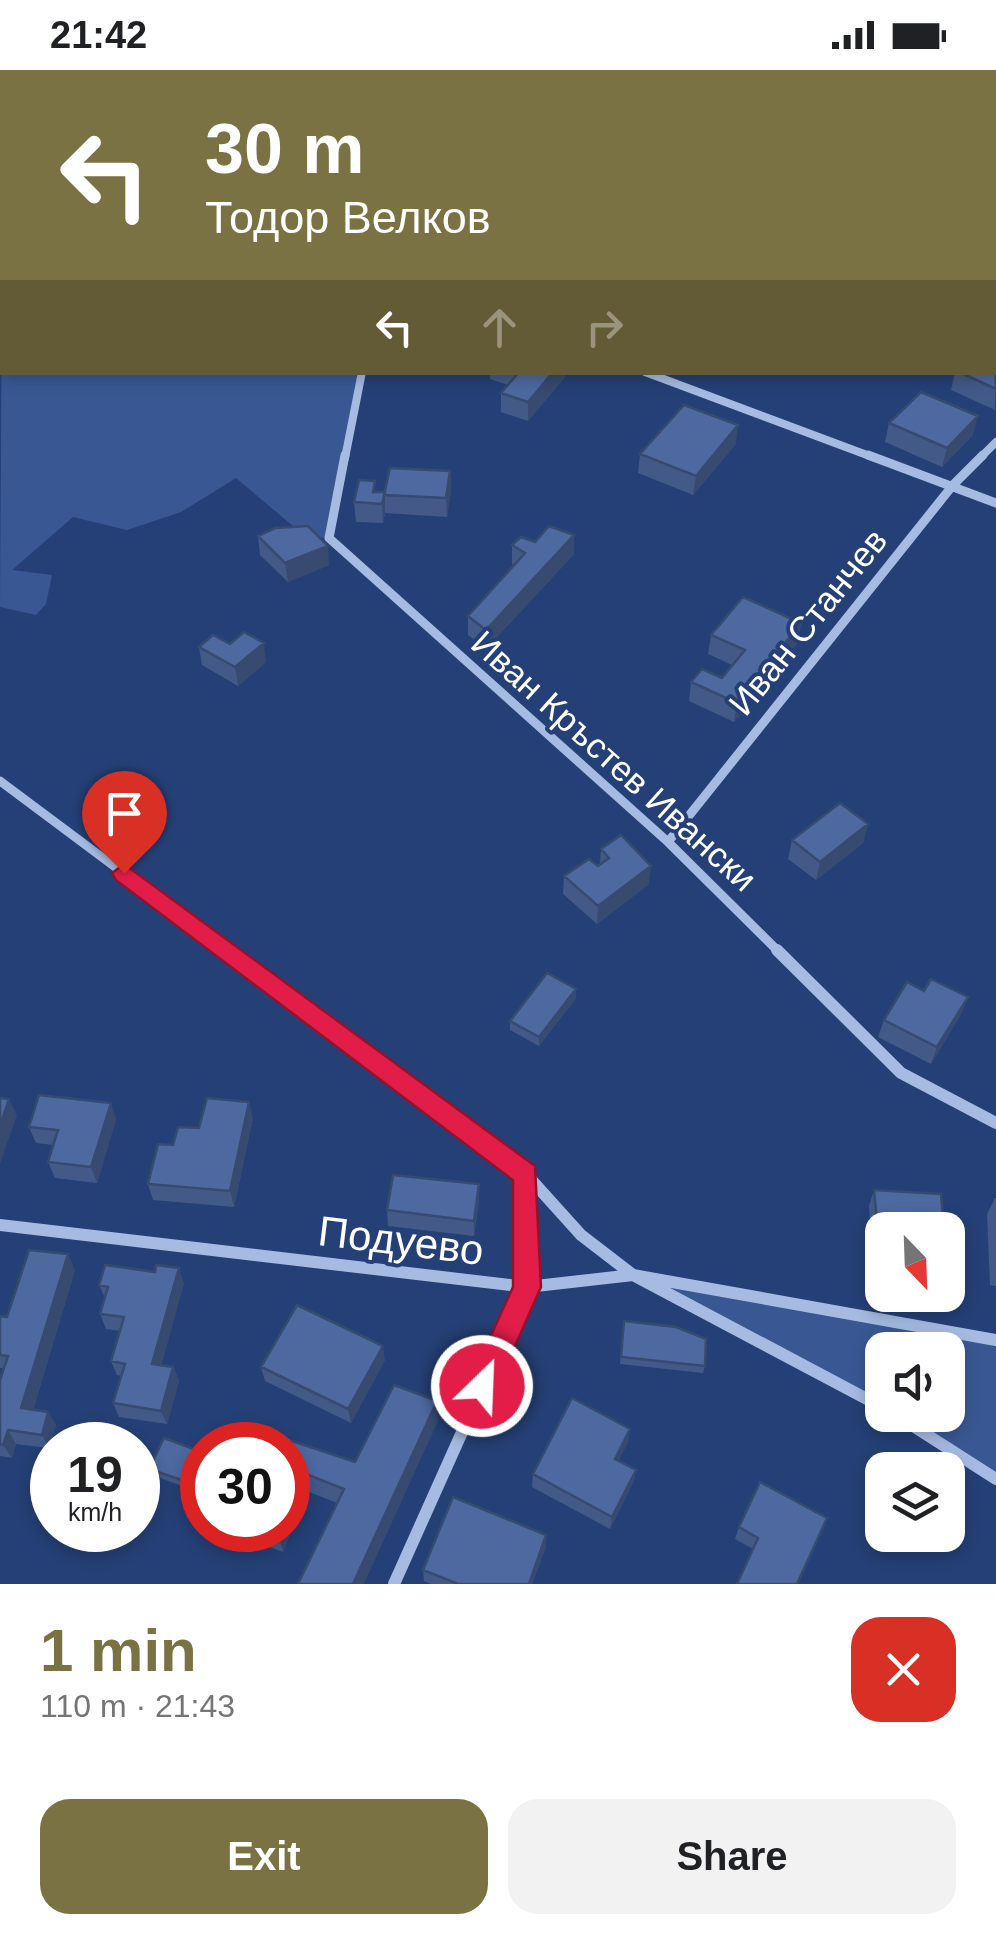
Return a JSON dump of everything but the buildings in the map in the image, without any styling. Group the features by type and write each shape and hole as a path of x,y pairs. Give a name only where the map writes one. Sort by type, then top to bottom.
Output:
{"street":[{"name":"Иван Кръстев Ивански","path":"361,375 329,538 360,571 668,842 901,1073 996,1123"},
{"path":"653,375 996,503"},
{"name":"Иван Станчев","path":"668,842 953,484 996,442"},
{"path":"0,781 526,1174 582,1236 634,1275 865,1399"},
{"path":"394,1584 527,1287 526,1174"},
{"name":"Подуево","path":"0,1225 527,1287 634,1275"},
{"path":"634,1275 996,1340"},
{"path":"923,1432 996,1479"}],"shaded area":[{"path":"1,375 362,375 329,538 306,537 236,478 181,512 127,530 73,517 12,570 52,575 46,604 36,615 0,607"},
{"path":"633,1275 951,1332 865,1332 865,1398"},
{"path":"965,1334 996,1340 996,1479 965,1459 965,1452 954,1452 923,1432 965,1432"}],"route":[{"path":"124,873 526,1174 527,1287 482,1386"}]}
